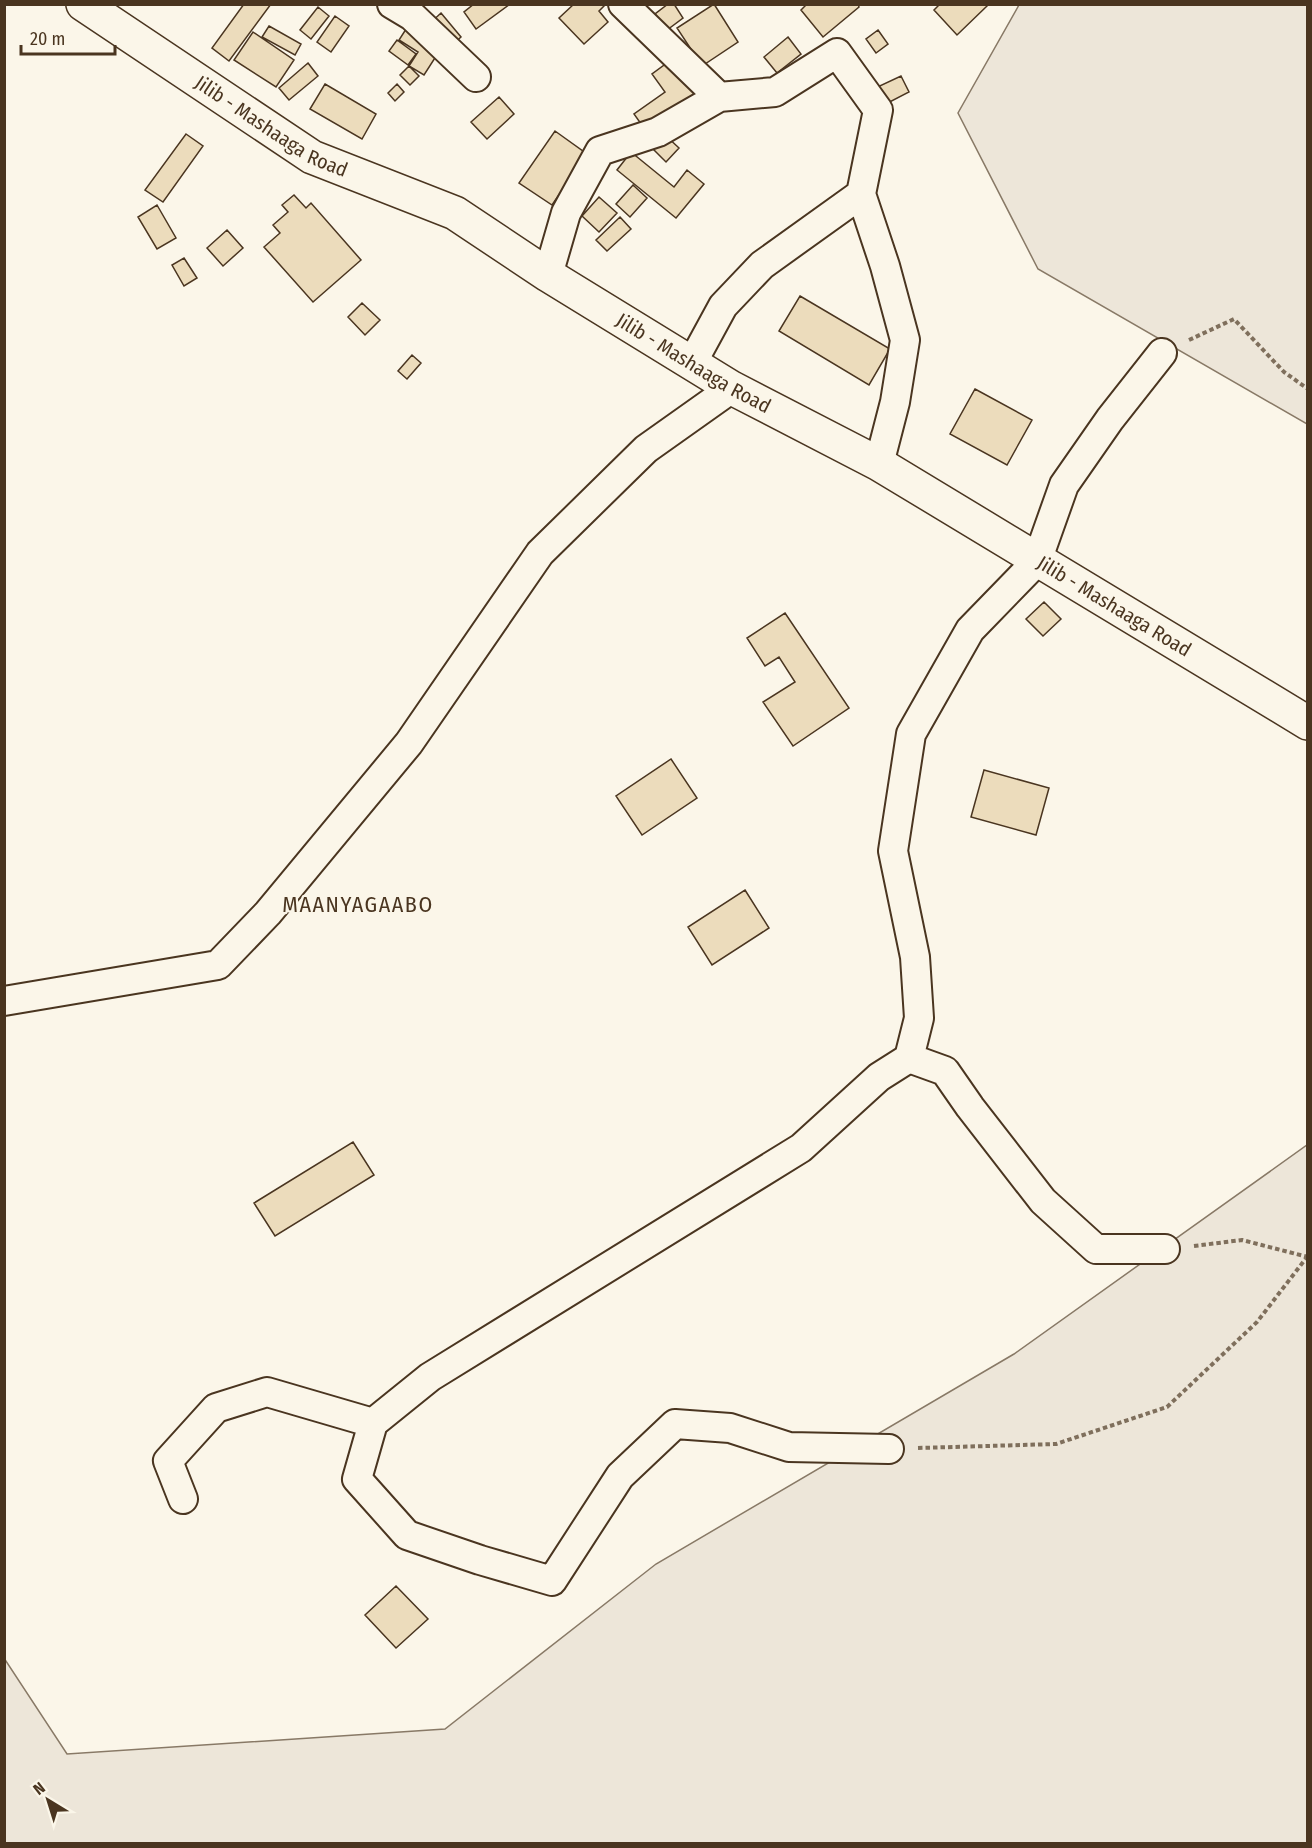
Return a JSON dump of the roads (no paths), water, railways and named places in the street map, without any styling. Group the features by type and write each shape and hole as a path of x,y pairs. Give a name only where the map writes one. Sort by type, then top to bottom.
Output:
{"main road":[{"name":"Jilib - Mashaaga Road","path":"83,4 312,157 455,213 548,275 732,388 879,464 1308,723"}],"street":[{"path":"392,4 412,16 476,77"},
{"path":"623,4 719,97"},
{"path":"548,275 566,213 600,150 658,132 719,97 775,92 837,53 878,110 861,194 885,266 905,340 895,402 879,464"},
{"path":"692,363 723,306 762,265 861,194"},
{"path":"889,1449 789,1447 730,1428 675,1424 620,1476 552,1581 480,1560 407,1534 357,1479 373,1423 430,1377 801,1148 879,1077 909,1058 919,1018 915,957 893,851 910,734 970,630 1037,561 1064,485 1110,419 1162,353"},
{"path":"4,1001 218,965 268,913 409,742 540,553 646,449 732,388"},
{"path":"909,1058 945,1071 1043,1201 1096,1249 1165,1249"},
{"path":"183,1498 168,1461 216,1408 267,1392 373,1423"}],"district":[{"name":"MAANYAGAABO","path":"358,904"}]}
